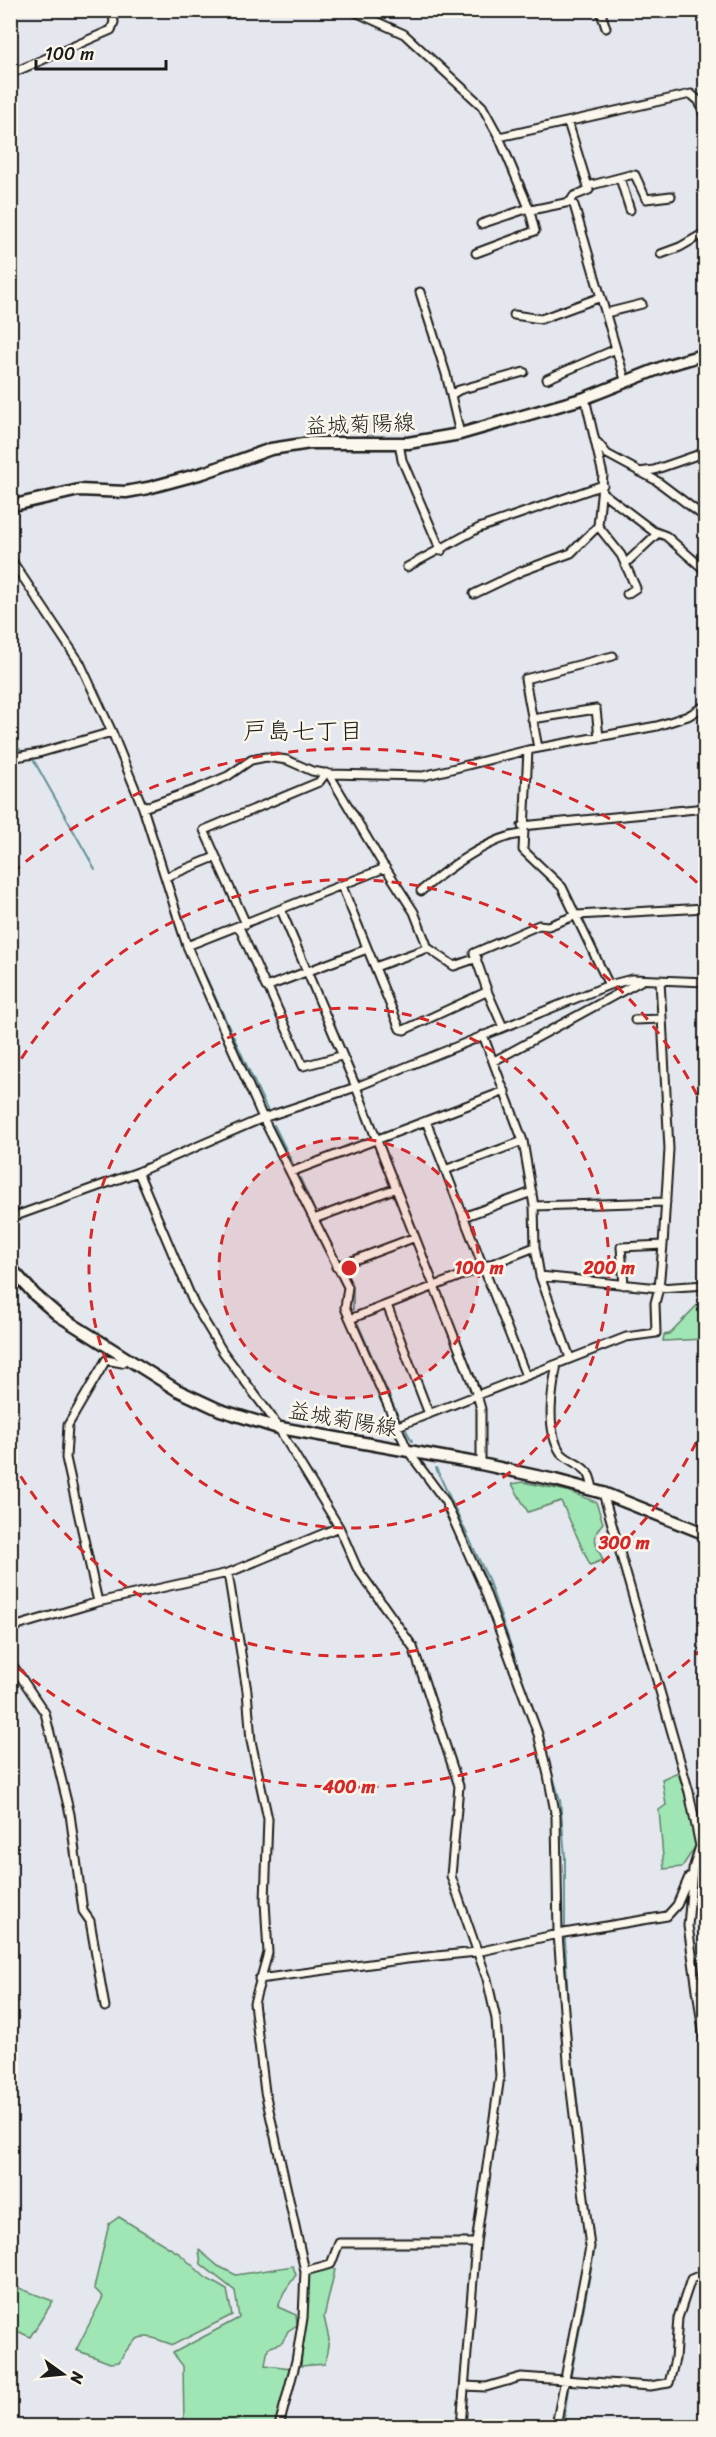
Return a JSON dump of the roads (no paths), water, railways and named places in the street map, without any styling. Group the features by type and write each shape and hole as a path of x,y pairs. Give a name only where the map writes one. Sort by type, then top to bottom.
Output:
{"main road":[{"name":"益城菊陽線","path":"10,506 79,490 126,492 148,488 203,473 271,450 310,443 399,443 459,434 585,398 668,365 705,354"},
{"name":"益城菊陽線","path":"10,1267 35,1295 58,1315 196,1399 275,1427 481,1464 598,1492 705,1534"}],"street":[{"path":"10,74 111,30 114,22 111,10"},
{"path":"351,10 404,34 482,106 499,137 529,208 535,231 476,253"},
{"path":"600,10 606,28"},
{"path":"499,137 691,94 699,101 705,120"},
{"path":"481,224 529,208 531,210 570,202 574,196 589,190 568,122"},
{"path":"588,186 635,175 646,199 671,196"},
{"path":"620,178 630,210"},
{"path":"570,202 574,205 626,383"},
{"path":"661,254 680,247 705,232"},
{"path":"420,292 451,395 459,434"},
{"path":"514,315 541,319 601,297"},
{"path":"606,314 642,304"},
{"path":"547,379 616,349"},
{"path":"451,395 459,390 524,372"},
{"path":"474,594 522,571 572,553 598,526 603,489 596,441 585,398"},
{"path":"596,441 607,454 657,482 705,518"},
{"path":"399,443 402,460 441,551"},
{"path":"639,472 654,470 705,452"},
{"path":"603,489 658,533 666,536 705,571"},
{"path":"407,567 441,551 479,528 603,489"},
{"path":"598,526 621,555 636,588 627,594"},
{"path":"625,564 658,533"},
{"path":"10,558 80,663 112,732 143,808 187,946 263,1118 348,1287 345,1308 408,1451 445,1501 483,1586 538,1734 556,1817 558,1934 569,2074 590,2247 562,2382 556,2427"},
{"path":"538,748 525,679 613,656"},
{"path":"143,808 197,789 228,776 251,760 266,757 288,760 312,771 327,774 423,776 528,750 678,720 705,705"},
{"path":"532,719 596,709 599,737"},
{"path":"10,748 12,757 39,753 112,732"},
{"path":"528,750 522,830 523,850 562,887 609,985"},
{"path":"327,774 319,782 204,830 264,987 367,949"},
{"path":"327,774 414,912 428,948 454,966 477,958"},
{"path":"421,891 436,878 498,840 522,830 705,808"},
{"path":"166,878 215,857"},
{"path":"187,946 385,867"},
{"path":"342,886 400,1029 404,1030 488,993"},
{"path":"503,1027 474,953 528,929 539,925 549,926 576,915 705,908"},
{"path":"281,909 356,1088 413,1238 477,1395 482,1409 481,1464"},
{"path":"375,967 428,948"},
{"path":"10,1218 138,1172 263,1118 356,1088 609,985 632,979 705,982"},
{"path":"494,1061 643,980"},
{"path":"398,1426 626,1337 656,1333 655,1303 659,1288 663,1245 669,1149 660,980"},
{"path":"268,987 303,1066 341,1056"},
{"path":"635,1020 662,1019"},
{"path":"483,1035 523,1141 534,1206 535,1247 540,1276 570,1358"},
{"path":"291,1172 505,1091"},
{"path":"426,1121 526,1376"},
{"path":"445,1170 523,1141"},
{"path":"138,1172 194,1304 223,1352 271,1416 275,1427 339,1527 357,1568 413,1647 459,1786 452,1876 487,1979 496,2019 500,2076 476,2243 461,2427"},
{"path":"314,1219 394,1189"},
{"path":"463,1217 531,1192"},
{"path":"534,1206 666,1202"},
{"path":"336,1267 413,1238"},
{"path":"624,1285 621,1246 663,1245"},
{"path":"350,1319 535,1247"},
{"path":"540,1276 659,1288 705,1285"},
{"path":"387,1305 429,1414"},
{"path":"98,1602 66,1458 68,1425 106,1360 122,1364 126,1358"},
{"path":"259,1979 477,1952 558,1934 667,1916 677,1905 703,1843 598,1492 588,1472 560,1452 551,1414 551,1394 557,1364"},
{"path":"10,1628 98,1602 228,1573 339,1527"},
{"path":"228,1573 247,1691 251,1741 268,1819 265,1901 268,1953 254,2002 265,2092 305,2271 303,2318 296,2361 279,2427"},
{"path":"10,1661 45,1713 70,1814 84,1911 90,1921 105,2007"},
{"path":"693,1869 688,1926 705,2054"},
{"path":"305,2271 331,2264 339,2243 476,2243"},
{"path":"465,2386 486,2387 521,2377 562,2382 650,2386 669,2383 675,2359 682,2301 691,2279 705,2273"}],"waterway":[{"path":"10,737 14,745 23,752"},
{"path":"33,759 95,869"},
{"path":"171,880 178,908"},
{"path":"184,925 190,942"},
{"path":"194,951 269,1114"},
{"path":"274,1125 294,1166"},
{"path":"300,1178 317,1216"},
{"path":"323,1228 340,1262"},
{"path":"345,1272 353,1287 353,1310"},
{"path":"358,1324 400,1421"},
{"path":"406,1430 412,1441"},
{"path":"436,1468 488,1579 539,1728"},
{"path":"543,1742 560,1800 565,1856 565,1929"},
{"path":"565,1938 569,2028 594,2253 571,2375"},
{"path":"563,2426 568,2389"}],"district":[{"name":"戸島七丁目","path":"303,731"}]}
